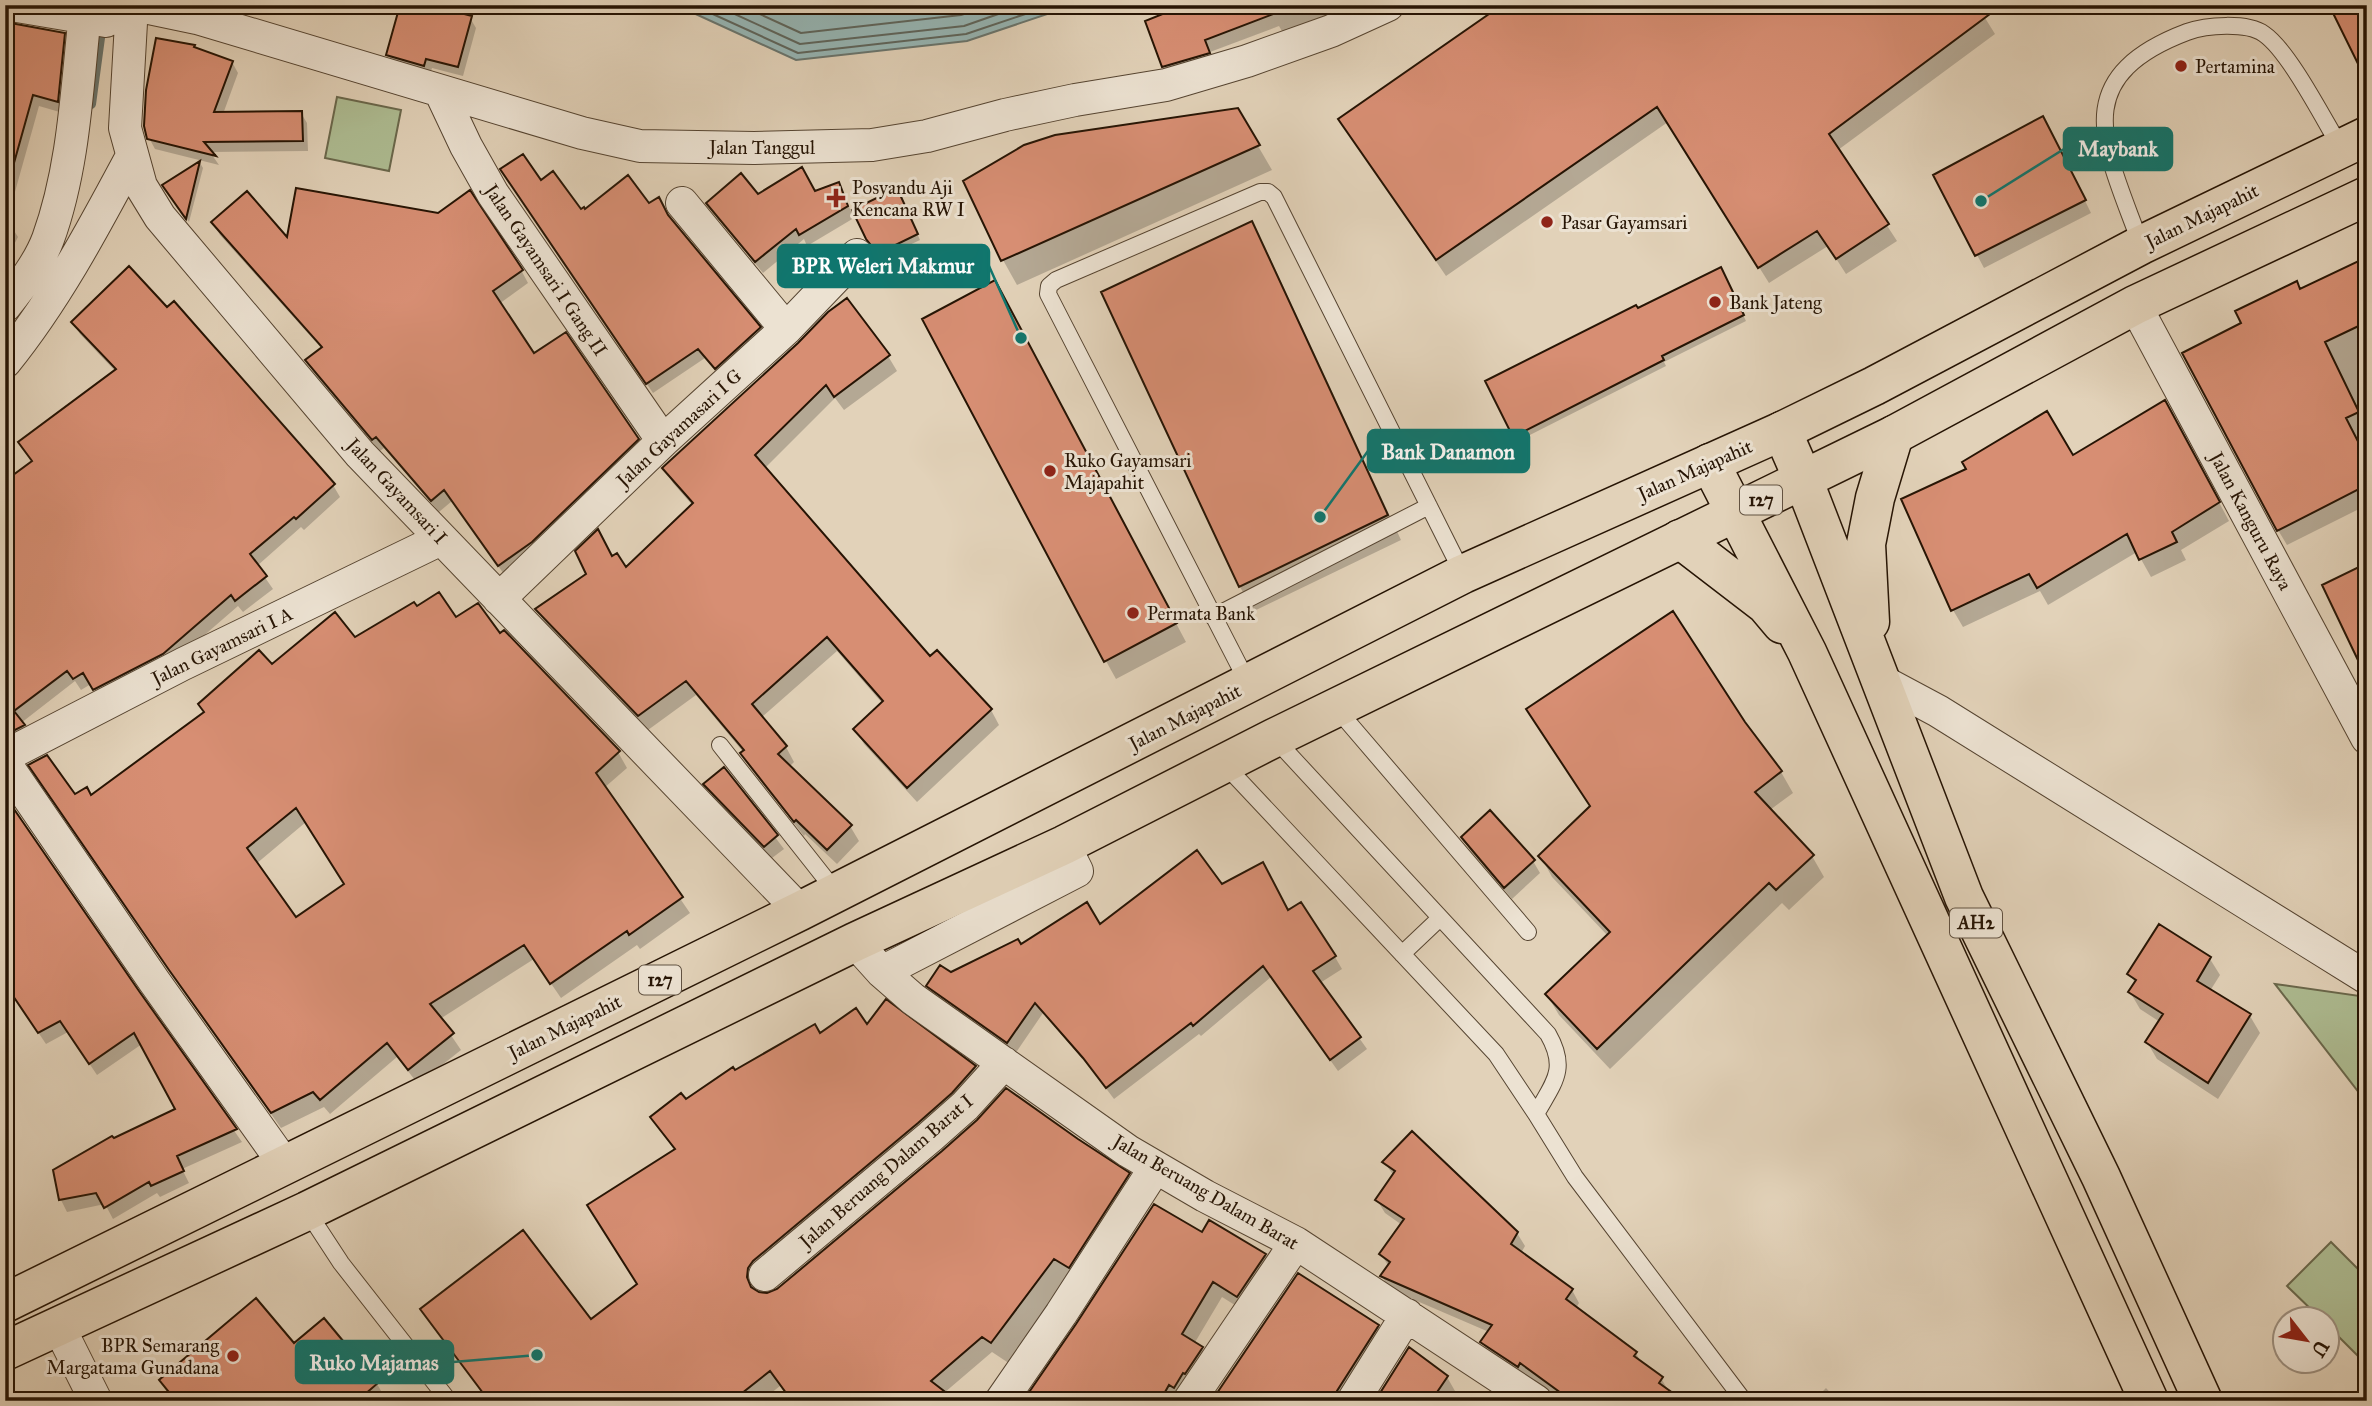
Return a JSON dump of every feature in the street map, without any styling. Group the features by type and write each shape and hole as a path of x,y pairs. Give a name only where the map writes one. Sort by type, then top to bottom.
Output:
{"main road":[{"name":"Jalan Majapahit","path":"5,1303 800,911 1463,574 1782,431 1886,380 2141,245 2354,142"},
{"name":"127","path":"5,1351 307,1211 855,942 1064,845 1274,738 1894,435 2135,305 2367,196"},
{"name":"AH2","path":"1782,431 1964,897 2101,1177 2203,1401"},
{"path":"1876,669 1866,544 1875,498 1894,435"},
{"name":"AH2","path":"1710,463 1807,652 2149,1401"},
{"path":"1680,539 1766,605 1807,652"}],"street":[{"name":"Jalan Tanggul","path":"11,5 197,18 582,134 640,146 780,148 872,145 927,136 1075,100 1166,85 1331,31 1388,5"},
{"name":"Jalan Gayamsari I","path":"111,14 125,128 141,186 160,217 360,454 800,911"},
{"path":"5,306 23,285 48,241 70,150 111,14"},
{"name":"Jalan Gayamsari I Gang II","path":"441,93 493,194 663,441"},
{"path":"5,362 30,331 66,275 132,156"},
{"path":"682,203 786,329"},
{"name":"Jalan Gayamasari I G","path":"499,599 663,441 786,329 857,255"},
{"name":"Jalan Kanguru Raya","path":"2135,305 2367,738"},
{"name":"Jalan Gayamsari I A","path":"5,756 183,664 441,539"},
{"path":"1876,669 1938,711 2367,978"},
{"path":"5,763 154,981 285,1165"},
{"path":"882,971 1077,871 1064,845"},
{"name":"Jalan Beruang Dalam Barat","path":"855,942 913,999 1155,1168 1296,1242 1536,1401"},
{"name":"Jalan Beruang Dalam Barat I","path":"765,1275 930,1137 965,1105 1004,1063"},
{"path":"1002,1401 1155,1168"},
{"path":"1189,1401 1296,1242"},
{"path":"1353,1401 1407,1315"},
{"path":"58,1325 96,1401"}],"lane":[{"path":"2141,245 2107,149 2104,114 2114,81 2133,59 2162,41 2192,30 2226,25 2262,32 2280,48 2354,142"},
{"path":"1249,684 1048,294 1049,286 1056,280 1260,192 1268,192 1275,197 1463,574"},
{"path":"1213,617 1429,506"},
{"path":"1336,708 1528,932"},
{"path":"1274,738 1548,1034 1558,1052 1556,1077 1536,1114"},
{"path":"720,744 836,892"},
{"path":"1224,764 1496,1054 1575,1177 1744,1401"},
{"path":"1402,954 1440,918"},
{"path":"307,1211 341,1263 449,1401"}],"green space":[{"path":"337,97 401,110 389,171 325,158"},
{"path":"2275,984 2367,997 2367,1103"},
{"path":"2331,1242 2367,1278 2367,1365 2340,1338 2340,1304 2306,1304 2287,1286"}],"water":[{"path":"676,5 837,5 843,8 856,5 1074,5 967,41 796,60"}],"building":[{"path":"400,5 417,5 444,12 445,9 472,16 458,67 426,59 424,66 386,55"},
{"path":"1185,5 1289,5 1289,8 1205,40 1210,53 1162,67 1145,21"},
{"path":"1502,5 2002,5 1829,134 1889,224 1836,259 1817,231 1758,268 1657,107 1436,260 1338,119"},
{"path":"2329,5 2367,5 2367,82"},
{"path":"5,22 65,33 58,102 33,95 14,163 5,162"},
{"path":"156,38 195,45 194,47 233,61 214,112 302,111 303,141 204,142 216,156 147,139 144,126 146,90"},
{"path":"1238,108 1260,145 1001,261 963,181 1024,145 1055,135"},
{"path":"2043,116 2086,200 1975,256 1933,175"},
{"path":"523,154 541,180 553,171 581,209 585,209 628,175 649,203 659,197 668,215 761,327 715,369 698,349 646,384 500,169"},
{"path":"200,161 186,219 162,185"},
{"path":"802,167 815,191 839,182 848,206 799,235 796,229 755,262 706,203 741,173 758,194"},
{"path":"296,188 438,213 470,190 523,270 493,291 534,353 566,332 639,439 532,542 498,566 444,490 431,501 376,437 372,440 305,360 322,347 211,222 247,191 287,237"},
{"path":"897,188 918,234 875,255 852,210"},
{"path":"1252,221 1388,515 1239,587 1101,292"},
{"path":"2367,257 2367,322 2325,342 2359,412 2346,418 2367,459 2367,485 2277,531 2182,353 2241,323 2235,311 2297,281 2300,289"},
{"path":"129,266 167,307 174,301 335,484 296,519 294,517 250,554 267,576 235,601 231,595 163,654 93,690 83,673 73,679 67,671 14,711 25,725 5,735 5,481 32,461 18,442 116,369 71,322"},
{"path":"1721,267 1744,315 1662,356 1664,360 1513,437 1485,381 1636,305 1638,308"},
{"name":"Ruko Gayamsari Majapahit","path":"995,280 1177,623 1104,662 922,319"},
{"path":"847,298 890,355 834,397 826,385 755,455 930,656 937,650 992,709 907,788 853,729 883,701 827,637 752,704 787,746 778,754 852,825 827,850 796,820 794,822 740,753 744,750 686,681 638,716 535,609 586,574 575,551 598,529 612,556 617,553 626,567 693,503 662,468 828,312"},
{"path":"2165,400 2220,502 2172,532 2177,542 2139,560 2127,534 2037,588 2029,574 1951,611 1901,499 1966,469 1962,462 2047,411 2073,455"},
{"path":"2367,563 2367,679 2322,585"},
{"path":"439,592 456,617 478,603 500,633 504,630 620,751 596,773 683,897 629,935 627,931 550,984 524,945 430,1004 454,1033 408,1070 387,1043 320,1100 313,1092 271,1113 28,765 47,755 75,794 87,787 91,795 204,712 198,704 259,650 272,664 335,612 355,637 414,602 417,606","holes":["296,808 344,884 296,917 247,848"]},
{"path":"1673,611 1745,722 1782,771 1755,792 1814,855 1776,890 1769,883 1597,1049 1545,994 1610,932 1538,856 1590,806 1526,709"},
{"path":"724,767 778,835 764,847 703,784"},
{"path":"5,796 237,1129 177,1156 184,1171 151,1186 149,1182 104,1208 96,1193 59,1200 53,1170 112,1136 114,1138 175,1109 134,1033 89,1064 60,1021 38,1033 5,984"},
{"path":"1490,810 1535,860 1504,888 1461,837"},
{"path":"1197,850 1222,884 1263,862 1288,910 1301,902 1336,956 1313,971 1361,1037 1330,1060 1263,966 1193,1026 1191,1023 1106,1088 1035,1003 1007,1043 926,986 940,965 951,972 1018,939 1021,944 1087,902 1100,924"},
{"path":"2159,924 2211,957 2197,981 2251,1014 2208,1083 2145,1042 2163,1014 2128,992 2136,980 2127,974"},
{"path":"886,999 976,1066 952,1093 918,1123 753,1261 748,1268 747,1277 751,1287 767,1293 777,1289 942,1151 977,1120 1006,1088 1130,1173 1069,1268 1054,1259 991,1343 982,1337 931,1381 957,1401 792,1401 770,1371 732,1401 489,1401 420,1309 523,1230 591,1319 637,1284 587,1205 675,1149 650,1117 681,1093 686,1099 733,1067 735,1070 815,1024 820,1033 856,1008 867,1024"},
{"path":"1412,1131 1518,1232 1511,1244 1573,1289 1566,1299 1637,1352 1634,1356 1663,1377 1659,1383 1684,1401 1572,1401 1520,1363 1518,1367 1480,1342 1492,1325 1380,1276 1390,1262 1379,1254 1404,1219 1375,1200 1395,1171 1382,1162"},
{"path":"1154,1204 1202,1232 1209,1220 1266,1254 1237,1297 1213,1282 1182,1334 1203,1347 1174,1388 1169,1385 1160,1401 1023,1401 1076,1324"},
{"path":"1298,1273 1379,1325 1337,1391 1335,1401 1222,1401 1215,1396"},
{"path":"256,1298 294,1343 324,1318 378,1383 357,1401 176,1401 159,1380"},
{"path":"1409,1347 1448,1376 1431,1401 1375,1401"}],"waterway":[{"path":"91,104 102,23"}],"place":[{"name":"Pertamina","path":"2181,66"},
{"name":"Posyandu Aji Kencana RW I","path":"836,198"},
{"name":"Maybank","path":"1981,201"},
{"name":"Pasar Gayamsari","path":"1547,222"},
{"name":"Bank Jateng","path":"1715,302"},
{"name":"BPR Weleri Makmur","path":"1021,338"},
{"name":"Ruko Gayamsari Majapahit","path":"1050,471"},
{"name":"Bank Danamon","path":"1320,517"},
{"name":"Permata Bank","path":"1133,613"},
{"name":"Ruko Majamas","path":"537,1355"},
{"name":"BPR Semarang Margatama Gunadana","path":"233,1356"}]}
